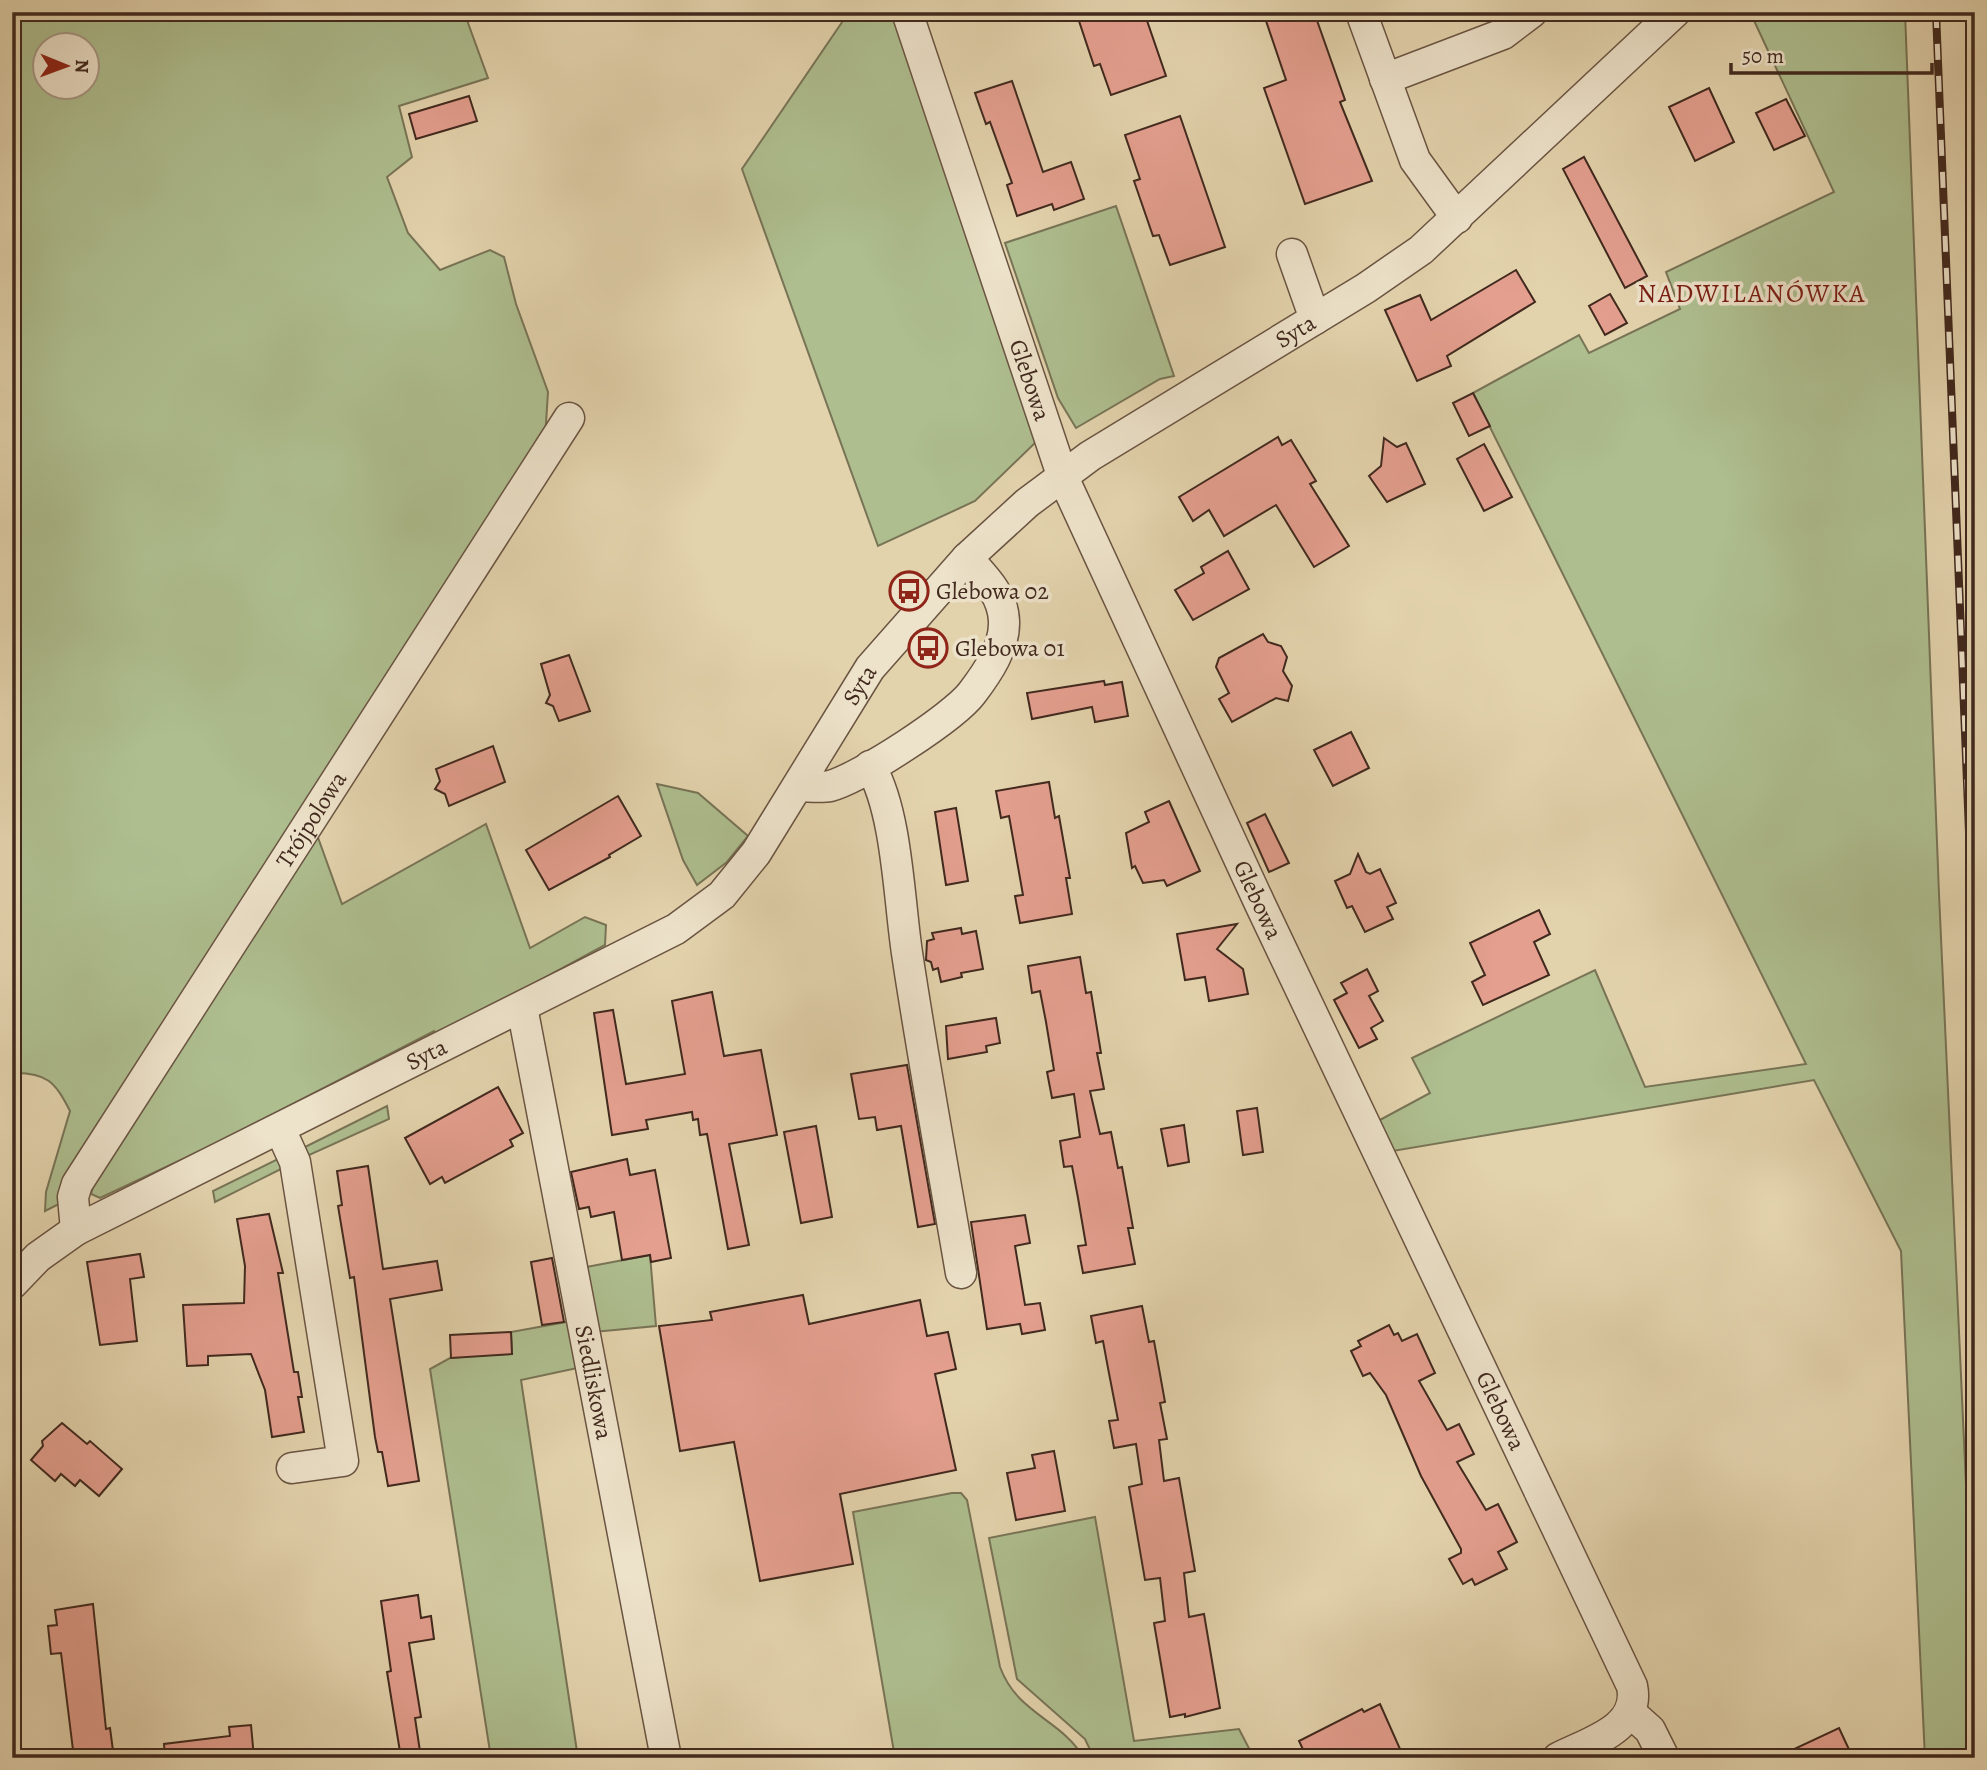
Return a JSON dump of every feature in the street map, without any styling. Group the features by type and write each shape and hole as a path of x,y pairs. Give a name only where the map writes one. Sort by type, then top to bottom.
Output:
{"street":[{"name":"Glebowa","path":"907,12 1062,475 1259,904 1632,1686 1632,1713"},
{"path":"1361,12 1415,160 1457,218"},
{"path":"1385,79 1503,34 1532,12"},
{"name":"Syta","path":"12,1284 38,1257 76,1230 676,929 722,895 756,853 798,786 823,739 870,668 967,558 1062,475 1393,270 1457,218 1675,12"},
{"path":"1292,254 1315,319"},
{"name":"Trójpolowa","path":"76,1230 73,1197 77,1184 569,418"},
{"path":"798,786 829,786 870,766 947,716 971,695 996,656 1004,634 999,595 967,558"},
{"path":"870,766 877,777 886,808 907,956 961,1273"},
{"name":"Siedliskowa","path":"522,1007 666,1758"},
{"path":"281,1129 295,1161 343,1461 292,1468"},
{"path":"1558,1758 1612,1731 1632,1713 1650,1730 1664,1758"}],"green space":[{"path":"12,12 464,12 488,78 399,106 412,157 387,177 408,233 440,270 490,250 504,257 516,304 548,392 545,439 59,1204 45,1211 46,1192 70,1111 60,1093 48,1081 34,1074 12,1073"},
{"path":"849,12 891,12 1038,440 975,501 878,546 742,169"},
{"path":"1750,12 1905,12 1939,894 1975,1682 1975,1758 1925,1758 1901,1251 1814,1080 1393,1151 1378,1121 1430,1093 1412,1058 1595,970 1645,1087 1806,1064 1473,393 1579,335 1589,353 1680,309 1666,272 1834,192"},
{"path":"1116,206 1174,376 1160,379 1076,428 1058,398 1005,243"},
{"path":"657,784 698,793 748,836 727,862 697,885 683,860"},
{"path":"486,824 530,948 585,917 606,925 605,945 437,1036 434,1031 217,1143 100,1198 91,1194 95,1179 316,832 342,904"},
{"path":"387,1106 389,1119 307,1156 303,1148"},
{"path":"280,1158 285,1167 215,1202 213,1191"},
{"path":"650,1255 656,1326 594,1332 581,1268"},
{"path":"572,1321 582,1367 521,1380 578,1758 491,1758 430,1369 450,1358 512,1353 511,1332"},
{"path":"961,1493 967,1500 1000,1667 1017,1696 1063,1734 1084,1758 1064,1758 1061,1753 1019,1758 895,1758 853,1512"},
{"path":"1095,1517 1134,1741 1239,1729 1254,1758 1094,1758 1085,1739 1017,1679 989,1538"}],"building":[{"path":"1076,12 1144,12 1166,76 1111,95 1100,64 1094,66"},
{"path":"1263,12 1314,12 1345,100 1340,102 1372,181 1305,204 1264,88 1286,80"},
{"path":"1012,81 1043,172 1071,162 1084,199 1054,210 1052,204 1017,216 1007,185 1012,183 990,122 986,124 975,93"},
{"path":"1709,88 1734,142 1695,161 1669,107"},
{"path":"469,96 477,121 416,139 409,114"},
{"path":"1786,99 1805,136 1774,150 1756,113"},
{"path":"1180,116 1225,247 1170,265 1159,235 1153,236 1134,181 1140,179 1125,135"},
{"path":"1584,157 1647,276 1625,288 1563,169"},
{"path":"1516,270 1535,302 1447,356 1451,366 1417,381 1385,310 1420,295 1431,320"},
{"path":"1610,294 1627,323 1605,335 1589,306"},
{"path":"1473,393 1490,426 1469,436 1453,403"},
{"path":"1278,437 1282,445 1291,440 1316,481 1310,484 1349,546 1314,567 1276,505 1224,536 1209,510 1193,521 1179,497"},
{"path":"1384,438 1397,447 1406,443 1425,484 1387,502 1369,476 1381,466"},
{"path":"1484,444 1512,497 1484,511 1457,459"},
{"path":"1228,551 1249,589 1193,620 1175,590 1204,573 1201,567"},
{"path":"1263,634 1268,642 1281,646 1287,657 1283,671 1292,686 1288,701 1276,698 1232,722 1219,699 1229,693 1216,667 1219,658"},
{"path":"569,655 590,711 559,721 553,706 546,703 550,695 541,664"},
{"path":"1104,681 1105,685 1122,682 1128,716 1095,722 1092,707 1032,719 1027,693"},
{"path":"1351,732 1369,768 1333,786 1314,750"},
{"path":"493,746 505,782 449,806 445,794 435,789 440,781 436,769"},
{"path":"1049,782 1055,818 1059,816 1070,878 1066,878 1072,914 1020,923 1015,896 1023,895 1009,816 1001,818 996,791"},
{"path":"618,796 641,836 609,855 610,857 549,890 526,850"},
{"path":"1169,801 1200,871 1167,886 1164,880 1143,883 1135,866 1132,868 1126,833 1149,822 1145,812"},
{"path":"956,808 968,881 946,885 935,812"},
{"path":"1265,814 1289,863 1269,872 1247,823"},
{"path":"1358,854 1366,872 1370,874 1380,869 1396,903 1387,907 1393,919 1365,932 1352,906 1347,908 1335,881 1350,874"},
{"path":"1539,910 1550,934 1534,942 1549,975 1483,1005 1472,982 1485,975 1470,943"},
{"path":"1237,924 1217,949 1243,969 1248,994 1209,1001 1205,977 1185,980 1177,934"},
{"path":"961,928 962,934 976,931 983,969 961,973 962,977 941,982 938,968 933,970 931,962 926,960 927,941 934,939 932,933"},
{"path":"1080,957 1086,993 1091,992 1101,1053 1097,1053 1104,1089 1090,1091 1100,1134 1111,1132 1118,1168 1122,1167 1133,1228 1128,1228 1135,1264 1083,1273 1078,1246 1086,1245 1078,1198 1072,1166 1064,1167 1060,1141 1080,1137 1074,1094 1052,1098 1047,1072 1054,1070 1046,1022 1040,991 1032,993 1028,966"},
{"path":"1367,969 1378,991 1369,996 1383,1021 1371,1028 1377,1039 1359,1048 1334,1000 1347,993 1341,983"},
{"path":"712,992 724,1056 761,1050 777,1135 729,1144 749,1245 728,1249 707,1134 700,1135 698,1119 693,1120 692,1112 646,1120 648,1129 612,1135 594,1013 613,1010 626,1084 685,1074 672,1001"},
{"path":"996,1018 1000,1043 986,1046 987,1052 948,1059 946,1026"},
{"path":"907,1065 935,1224 918,1227 901,1126 877,1130 875,1117 859,1119 851,1074"},
{"path":"498,1087 523,1133 510,1140 513,1146 445,1183 442,1177 430,1184 405,1138"},
{"path":"1257,1108 1263,1152 1243,1155 1237,1111"},
{"path":"1184,1125 1189,1162 1168,1166 1161,1129"},
{"path":"816,1126 832,1217 801,1223 784,1132"},
{"path":"627,1159 630,1175 655,1170 671,1258 651,1262 650,1255 622,1260 614,1212 591,1217 589,1207 579,1209 571,1172"},
{"path":"368,1166 383,1269 437,1261 442,1290 390,1299 419,1481 388,1486 382,1452 378,1452 375,1437 354,1277 350,1278 338,1206 342,1205 337,1171"},
{"path":"269,1214 283,1273 278,1273 294,1372 298,1372 302,1397 298,1397 304,1432 272,1437 265,1390 251,1354 208,1356 208,1365 187,1366 183,1305 244,1303 245,1266 237,1219"},
{"path":"1025,1215 1030,1243 1015,1246 1025,1305 1040,1303 1045,1330 1022,1334 1020,1324 987,1329 971,1222"},
{"path":"140,1254 144,1277 130,1279 137,1341 100,1345 87,1262"},
{"path":"552,1258 564,1322 542,1325 531,1262"},
{"path":"803,1295 809,1324 920,1300 927,1336 948,1332 956,1369 935,1374 956,1470 840,1494 853,1564 760,1581 734,1442 680,1451 659,1326 712,1320 710,1312"},
{"path":"1142,1306 1149,1342 1154,1341 1165,1402 1160,1403 1167,1439 1159,1440 1164,1481 1179,1478 1195,1571 1184,1573 1189,1617 1204,1614 1220,1708 1185,1717 1185,1714 1170,1717 1154,1623 1165,1621 1160,1578 1145,1580 1129,1487 1142,1484 1136,1444 1114,1448 1109,1421 1118,1420 1103,1341 1096,1343 1091,1316"},
{"path":"1389,1325 1394,1335 1398,1333 1402,1341 1417,1334 1435,1373 1419,1381 1447,1430 1459,1424 1474,1454 1457,1462 1486,1510 1498,1504 1517,1542 1498,1552 1507,1569 1475,1585 1472,1579 1463,1584 1449,1559 1461,1553 1461,1549 1421,1476 1386,1395 1370,1373 1363,1376 1351,1351 1361,1346 1358,1341"},
{"path":"511,1332 512,1354 451,1358 450,1335"},
{"path":"62,1423 87,1444 90,1441 122,1469 99,1496 80,1480 75,1486 61,1474 55,1481 31,1460 43,1446 42,1441"},
{"path":"1054,1451 1065,1511 1016,1520 1007,1473 1035,1468 1032,1455"},
{"path":"418,1595 421,1618 431,1616 434,1639 409,1643 421,1717 415,1718 421,1758 401,1758 387,1672 391,1671 381,1601"},
{"path":"93,1604 106,1729 110,1728 114,1758 74,1758 61,1653 51,1654 48,1626 57,1625 55,1610"},
{"path":"1380,1704 1404,1758 1307,1758 1299,1741 1362,1709 1364,1712"},
{"path":"251,1725 254,1758 165,1758 164,1744 230,1736 229,1727"},
{"path":"1839,1728 1853,1758 1775,1758"}],"railway":[{"path":"1936,12 1975,981"}],"place":[{"name":"Glebowa 02","path":"909,591"},
{"name":"Glebowa 01","path":"928,648"}],"district":[{"name":"NADWILANÓWKA","path":"1752,293"}]}
